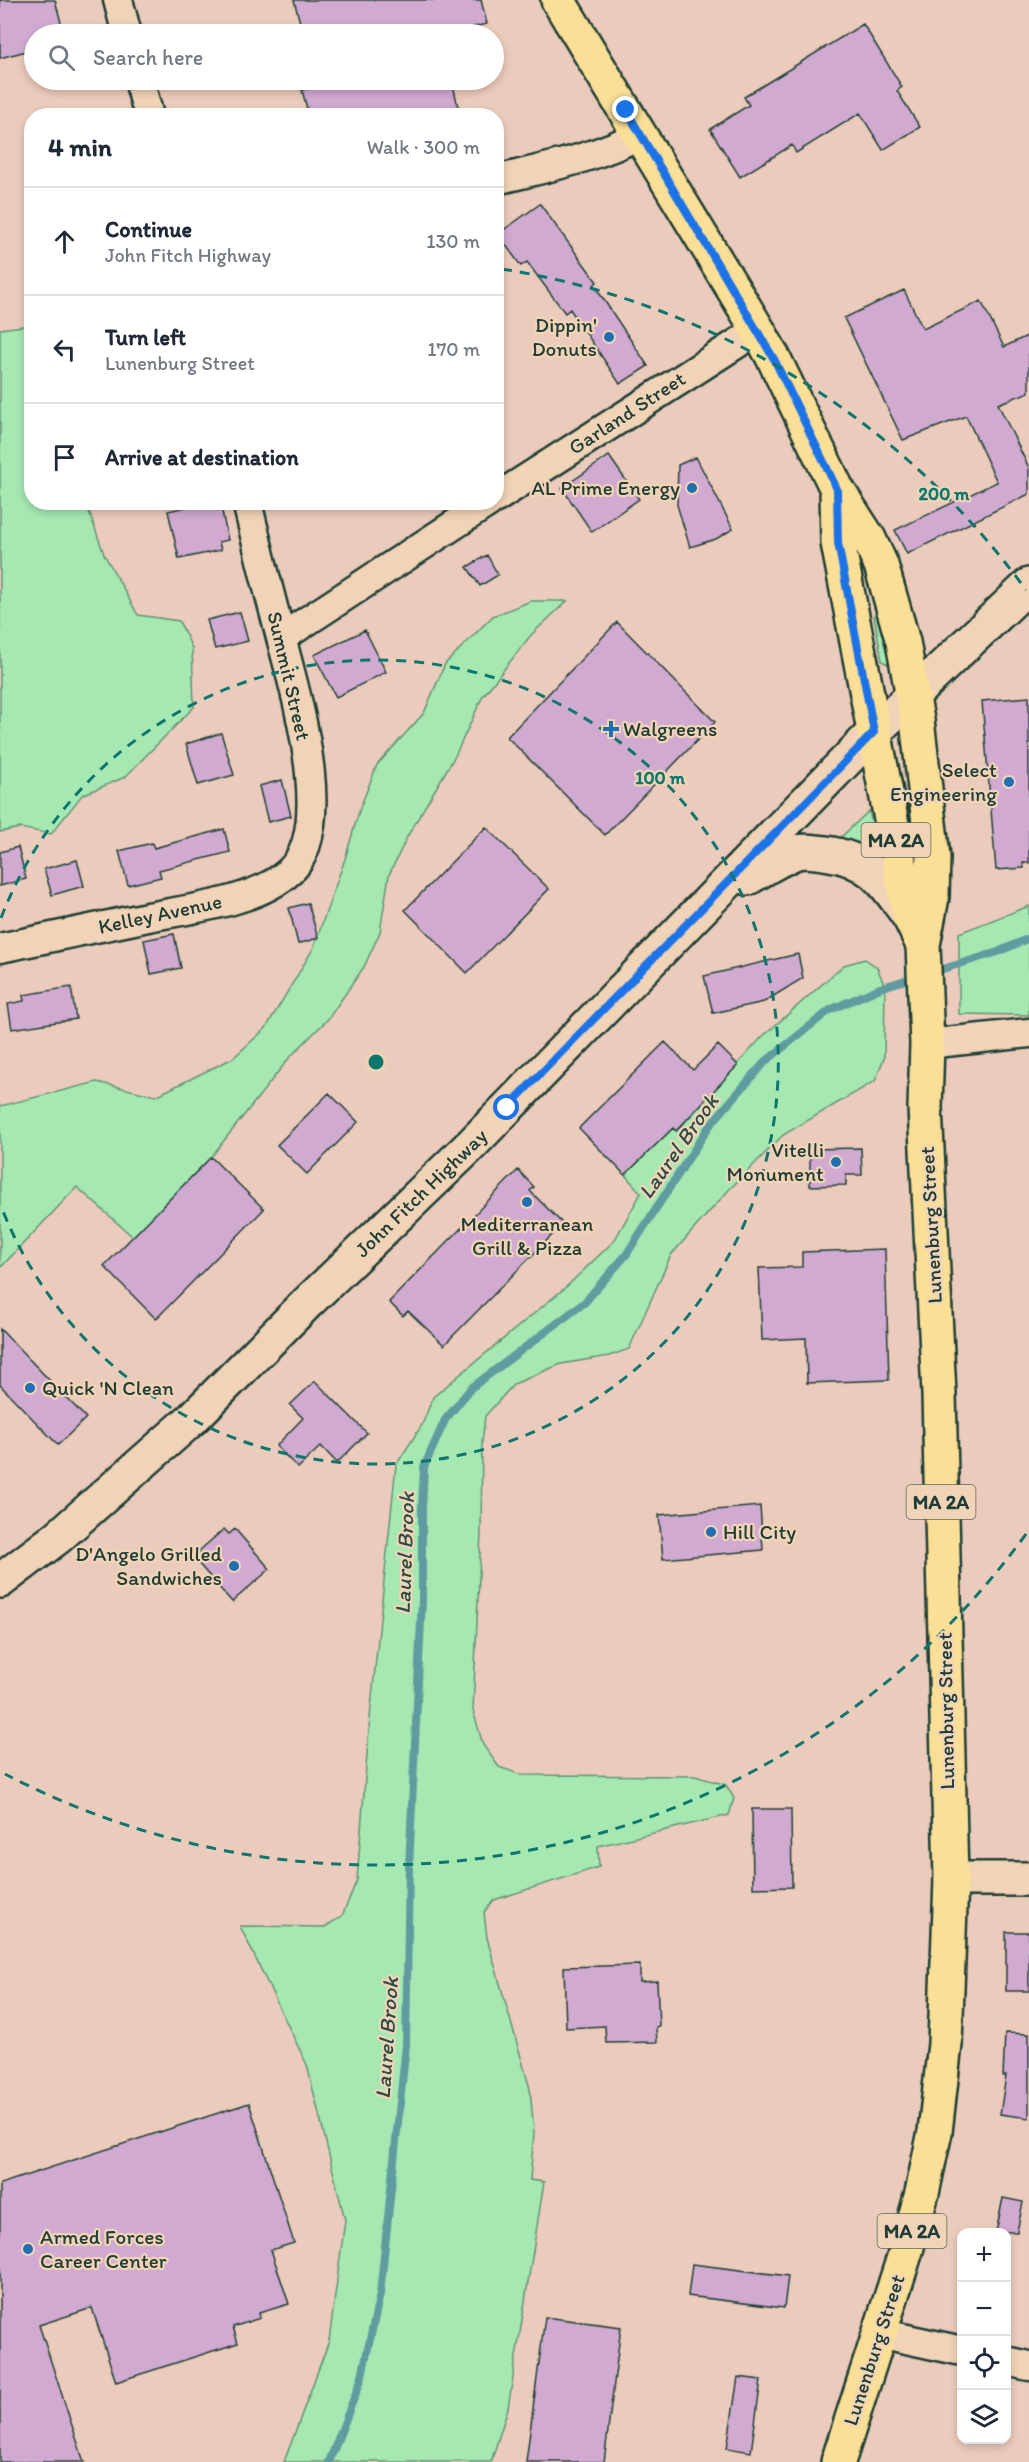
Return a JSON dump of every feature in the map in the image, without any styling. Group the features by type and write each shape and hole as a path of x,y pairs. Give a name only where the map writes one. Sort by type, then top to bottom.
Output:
{"main road":[{"name":"Lunenburg Street","path":"558,0 758,330 837,489 869,539 881,565 903,642 913,697 933,857 932,897 916,931"},
{"name":"Lunenburg Street","path":"837,489 838,543 874,732 916,931 925,1012 927,1044 925,1108 939,1394 951,1879 945,2044 935,2132 914,2223 837,2462"},
{"name":"John Fitch Highway","path":"0,1581 58,1537 193,1419 308,1302 470,1146 874,732 1029,585"},
{"path":"717,894 784,857 800,851 840,855 863,864 880,877 916,931"},
{"path":"951,1879 1029,1879"}],"street":[{"path":"126,2 127,24"},
{"path":"142,90 147,108"},
{"path":"504,178 589,156 620,145 641,134"},
{"name":"Garland Street","path":"504,493 758,330"},
{"name":"Summit Street","path":"249,510 301,721 311,780 311,810 303,852"},
{"path":"280,638 477,510"},
{"name":"Kelley Avenue","path":"0,948 247,895 263,889 288,873 298,863 303,852"},
{"path":"927,1044 1029,1033"},
{"path":"879,2333 957,2350"},
{"path":"1011,2362 1029,2366"}],"green space":[{"path":"24,326 24,510 88,510 104,554 138,615 179,621 192,648 194,707 125,777 82,795 51,834 20,828 0,832 0,329"},
{"path":"531,601 567,601 531,635 483,696 455,756 408,835 389,875 380,932 364,967 328,1019 290,1057 211,1157 133,1237 77,1187 0,1268 0,1106 97,1082 156,1096 233,1058 266,1028 313,949 345,859 360,808 377,765 424,713 445,664 493,616"},
{"path":"877,609 880,609 890,660 887,664 882,661 874,616"},
{"path":"869,811 878,849 878,854 840,838"},
{"path":"1029,906 1029,1015 959,1014 959,933"},
{"path":"865,959 877,967 885,987 884,1058 875,1081 783,1135 727,1192 671,1255 629,1349 609,1356 561,1364 514,1384 485,1416 482,1443 481,1533 473,1710 483,1745 499,1767 522,1775 695,1776 726,1785 734,1798 729,1815 598,1846 599,1867 494,1900 484,1912 487,1938 530,2089 534,2132 530,2180 544,2182 508,2408 491,2462 284,2462 329,2341 345,2220 307,2065 240,1926 325,1927 342,1916 357,1880 370,1717 396,1465 422,1425 433,1397 566,1287 614,1241 641,1193 625,1175 673,1128 677,1131 762,1037 844,965"}],"building":[{"path":"0,0 55,0 61,24 24,24 24,52 0,58"},
{"path":"294,0 481,0 487,24 300,24"},
{"path":"863,24 902,87 897,91 920,127 883,150 860,113 796,153 792,145 740,177 710,129 749,105 744,97"},
{"path":"302,90 454,90 458,108 307,108"},
{"path":"540,204 597,282 594,285 648,366 620,384 570,309 565,313 527,262 521,266 504,242 504,230"},
{"path":"904,290 923,329 981,301 1004,347 1029,335 1029,392 998,404 1029,468 1029,494 907,554 895,530 997,482 966,416 903,440 844,318"},
{"path":"609,456 639,499 592,532 562,488"},
{"name":"AL Prime Energy","path":"696,457 733,529 716,539 690,547 677,505 678,465"},
{"path":"222,510 228,540 219,542 221,550 179,559 168,511"},
{"path":"487,555 498,575 480,586 467,567"},
{"path":"240,612 248,641 215,649 207,620"},
{"name":"Walgreens","path":"617,622 715,722 605,835 507,737"},
{"path":"365,630 386,672 336,697 314,655"},
{"name":"Select Engineering","path":"1029,697 1029,863 1023,863 1024,868 996,870 982,701"},
{"path":"221,733 234,775 198,785 186,744"},
{"path":"282,780 291,816 268,822 259,786"},
{"path":"486,827 549,889 467,973 405,910"},
{"path":"224,829 230,852 159,870 161,877 128,885 119,851 152,843 154,848"},
{"path":"18,847 26,879 0,886 0,852"},
{"path":"77,860 84,886 52,895 44,869"},
{"path":"308,903 318,938 298,944 289,908"},
{"path":"174,934 181,968 151,974 144,940"},
{"path":"798,954 803,978 764,1002 713,1013 704,976"},
{"path":"71,987 76,1019 12,1029 8,1004 24,1001 23,995"},
{"path":"665,1042 693,1070 718,1045 738,1065 676,1131 673,1128 625,1175 579,1128"},
{"path":"329,1093 358,1122 307,1174 277,1145"},
{"name":"Vitelli Monument","path":"861,1148 862,1175 846,1175 846,1185 810,1186 810,1149"},
{"path":"211,1157 264,1209 156,1319 104,1266"},
{"path":"518,1170 534,1187 530,1191 563,1224 444,1345 408,1311 403,1316 389,1302"},
{"path":"885,1249 889,1380 807,1383 806,1338 762,1340 759,1268 802,1267 802,1252"},
{"name":"Quick 'N Clean","path":"0,1329 86,1418 58,1445 0,1385"},
{"path":"315,1381 367,1433 337,1463 321,1446 298,1468 276,1446 303,1418 290,1405"},
{"name":"Hill City","path":"760,1506 763,1550 663,1559 659,1515"},
{"name":"D'Angelo Grilled Sandwiches","path":"224,1529 229,1534 235,1529 270,1569 232,1602 198,1563 204,1557 199,1551"},
{"path":"752,1809 791,1809 792,1887 753,1888"},
{"path":"1006,1932 1029,1932 1029,1991 1006,1991"},
{"path":"640,1965 640,1982 657,1981 659,2026 656,2027 657,2042 606,2043 605,2026 566,2028 564,1967"},
{"path":"1005,2033 1029,2034 1029,2118 1000,2114 1006,2076 1003,2076"},
{"path":"249,2103 294,2243 271,2250 289,2304 259,2313 260,2318 233,2327 238,2343 116,2382 92,2308 39,2325 84,2462 0,2462 0,2184"},
{"path":"1003,2198 1023,2202 1017,2232 1011,2232 1011,2228 997,2228"},
{"path":"692,2264 788,2276 784,2308 688,2296"},
{"path":"545,2317 621,2327 604,2462 526,2462"},
{"path":"738,2377 761,2380 751,2452 727,2448"}],"waterway":[{"name":"Laurel Brook","path":"930,973 998,952 1029,938"},
{"name":"Laurel Brook","path":"329,2462 361,2380 380,2294 406,2045 409,1867 422,1600 424,1467 445,1420 471,1388 584,1303 626,1255 710,1125 765,1062 830,1010 880,988 918,976"}],"place":[{"name":"Dippin' Donuts","path":"609,337"},
{"name":"AL Prime Energy","path":"692,488"},
{"name":"Walgreens","path":"611,729"},
{"name":"Select Engineering","path":"1009,782"},
{"name":"Vitelli Monument","path":"836,1162"},
{"name":"Mediterranean Grill & Pizza","path":"527,1202"},
{"name":"Quick 'N Clean","path":"30,1388"},
{"name":"Hill City","path":"711,1532"},
{"name":"D'Angelo Grilled Sandwiches","path":"234,1566"},
{"name":"Armed Forces Career Center","path":"28,2249"}],"route":[{"path":"507,1108 874,732 838,543 837,489 758,330 626,110"}]}
